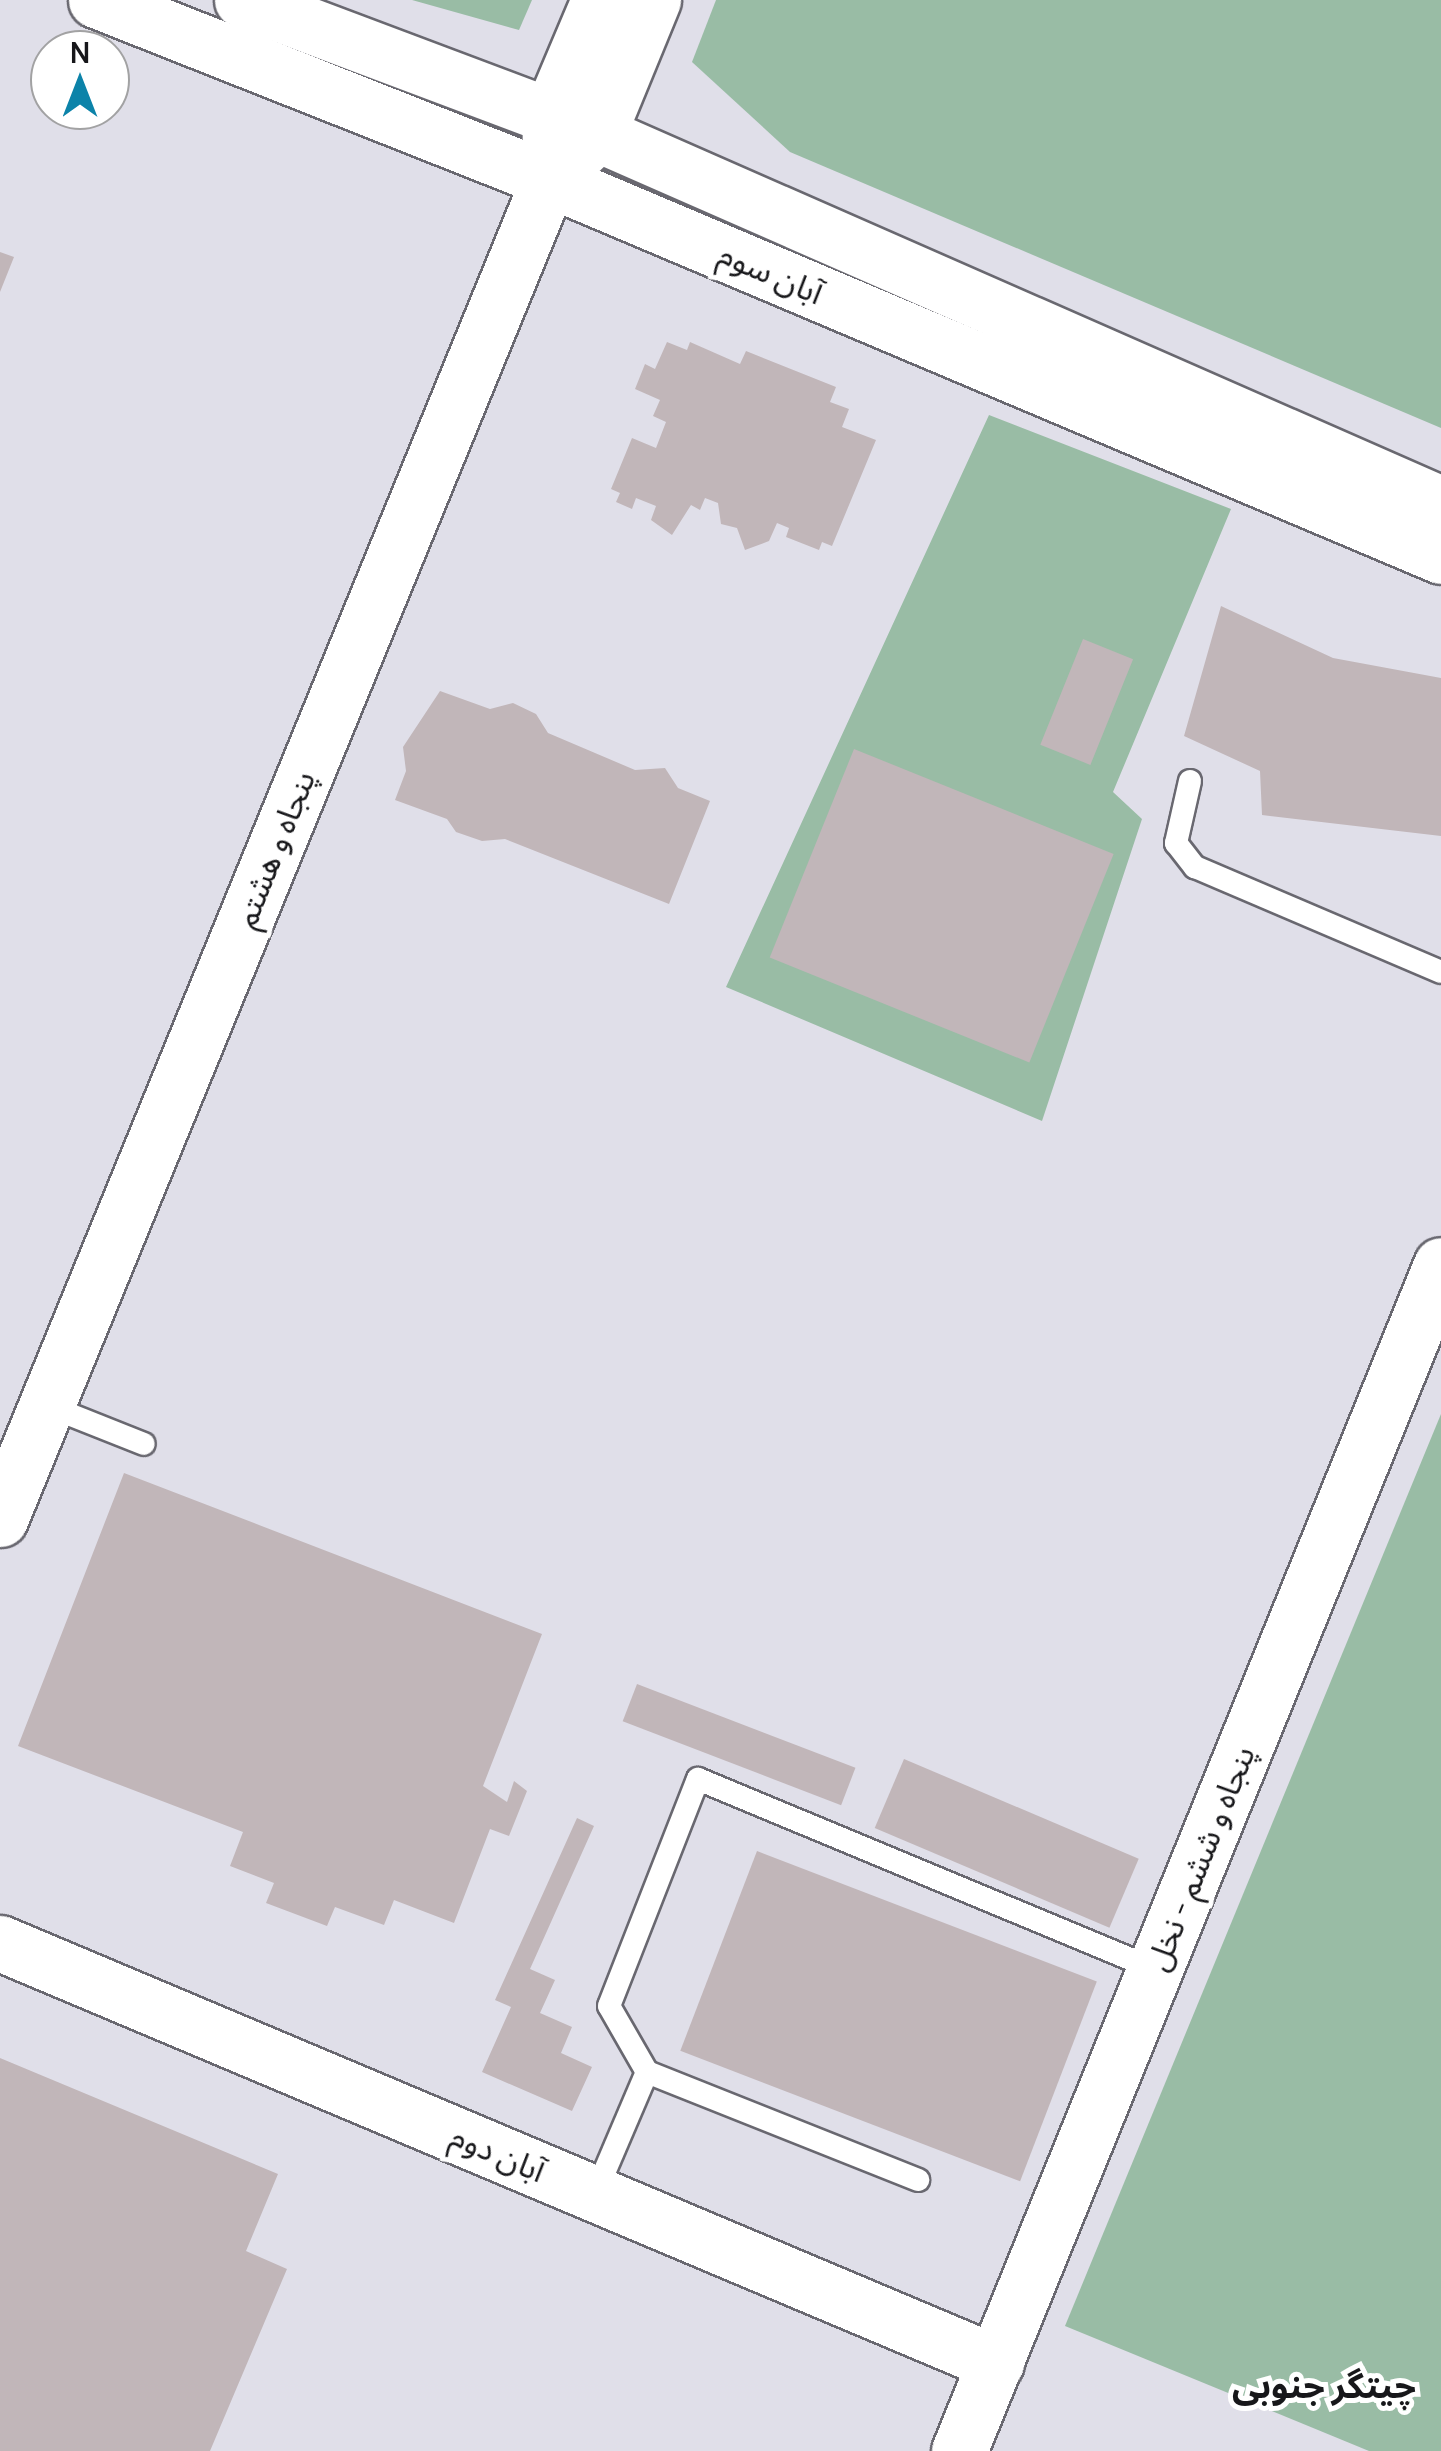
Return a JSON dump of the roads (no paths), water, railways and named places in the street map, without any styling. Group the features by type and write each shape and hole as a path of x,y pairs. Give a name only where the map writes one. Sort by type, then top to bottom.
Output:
{"street":[{"name":"آبان سوم","path":"96,0 549,179 1441,556"},
{"name":"آبان سوم","path":"242,0 574,125 1441,504"},
{"name":"پنجاه و هشتم","path":"574,125 598,0"},
{"name":"پنجاه و هشتم","path":"0,1519 549,179 574,125 653,0"},
{"name":"پنجاه و ششم - نخل","path":"959,2451 1441,1265"},
{"name":"آبان دوم","path":"0,1943 996,2363"}],"lane":[{"path":"1190,781 1175,826 1176,843 1195,867 1441,972"},
{"path":"46,1404 144,1444"},
{"path":"918,2180 648,2072 608,2006 698,1778 1155,1969"},
{"path":"596,2194 648,2072"}],"district":[{"name":"چیتگر جنوبی","path":"1324,2385"}]}
